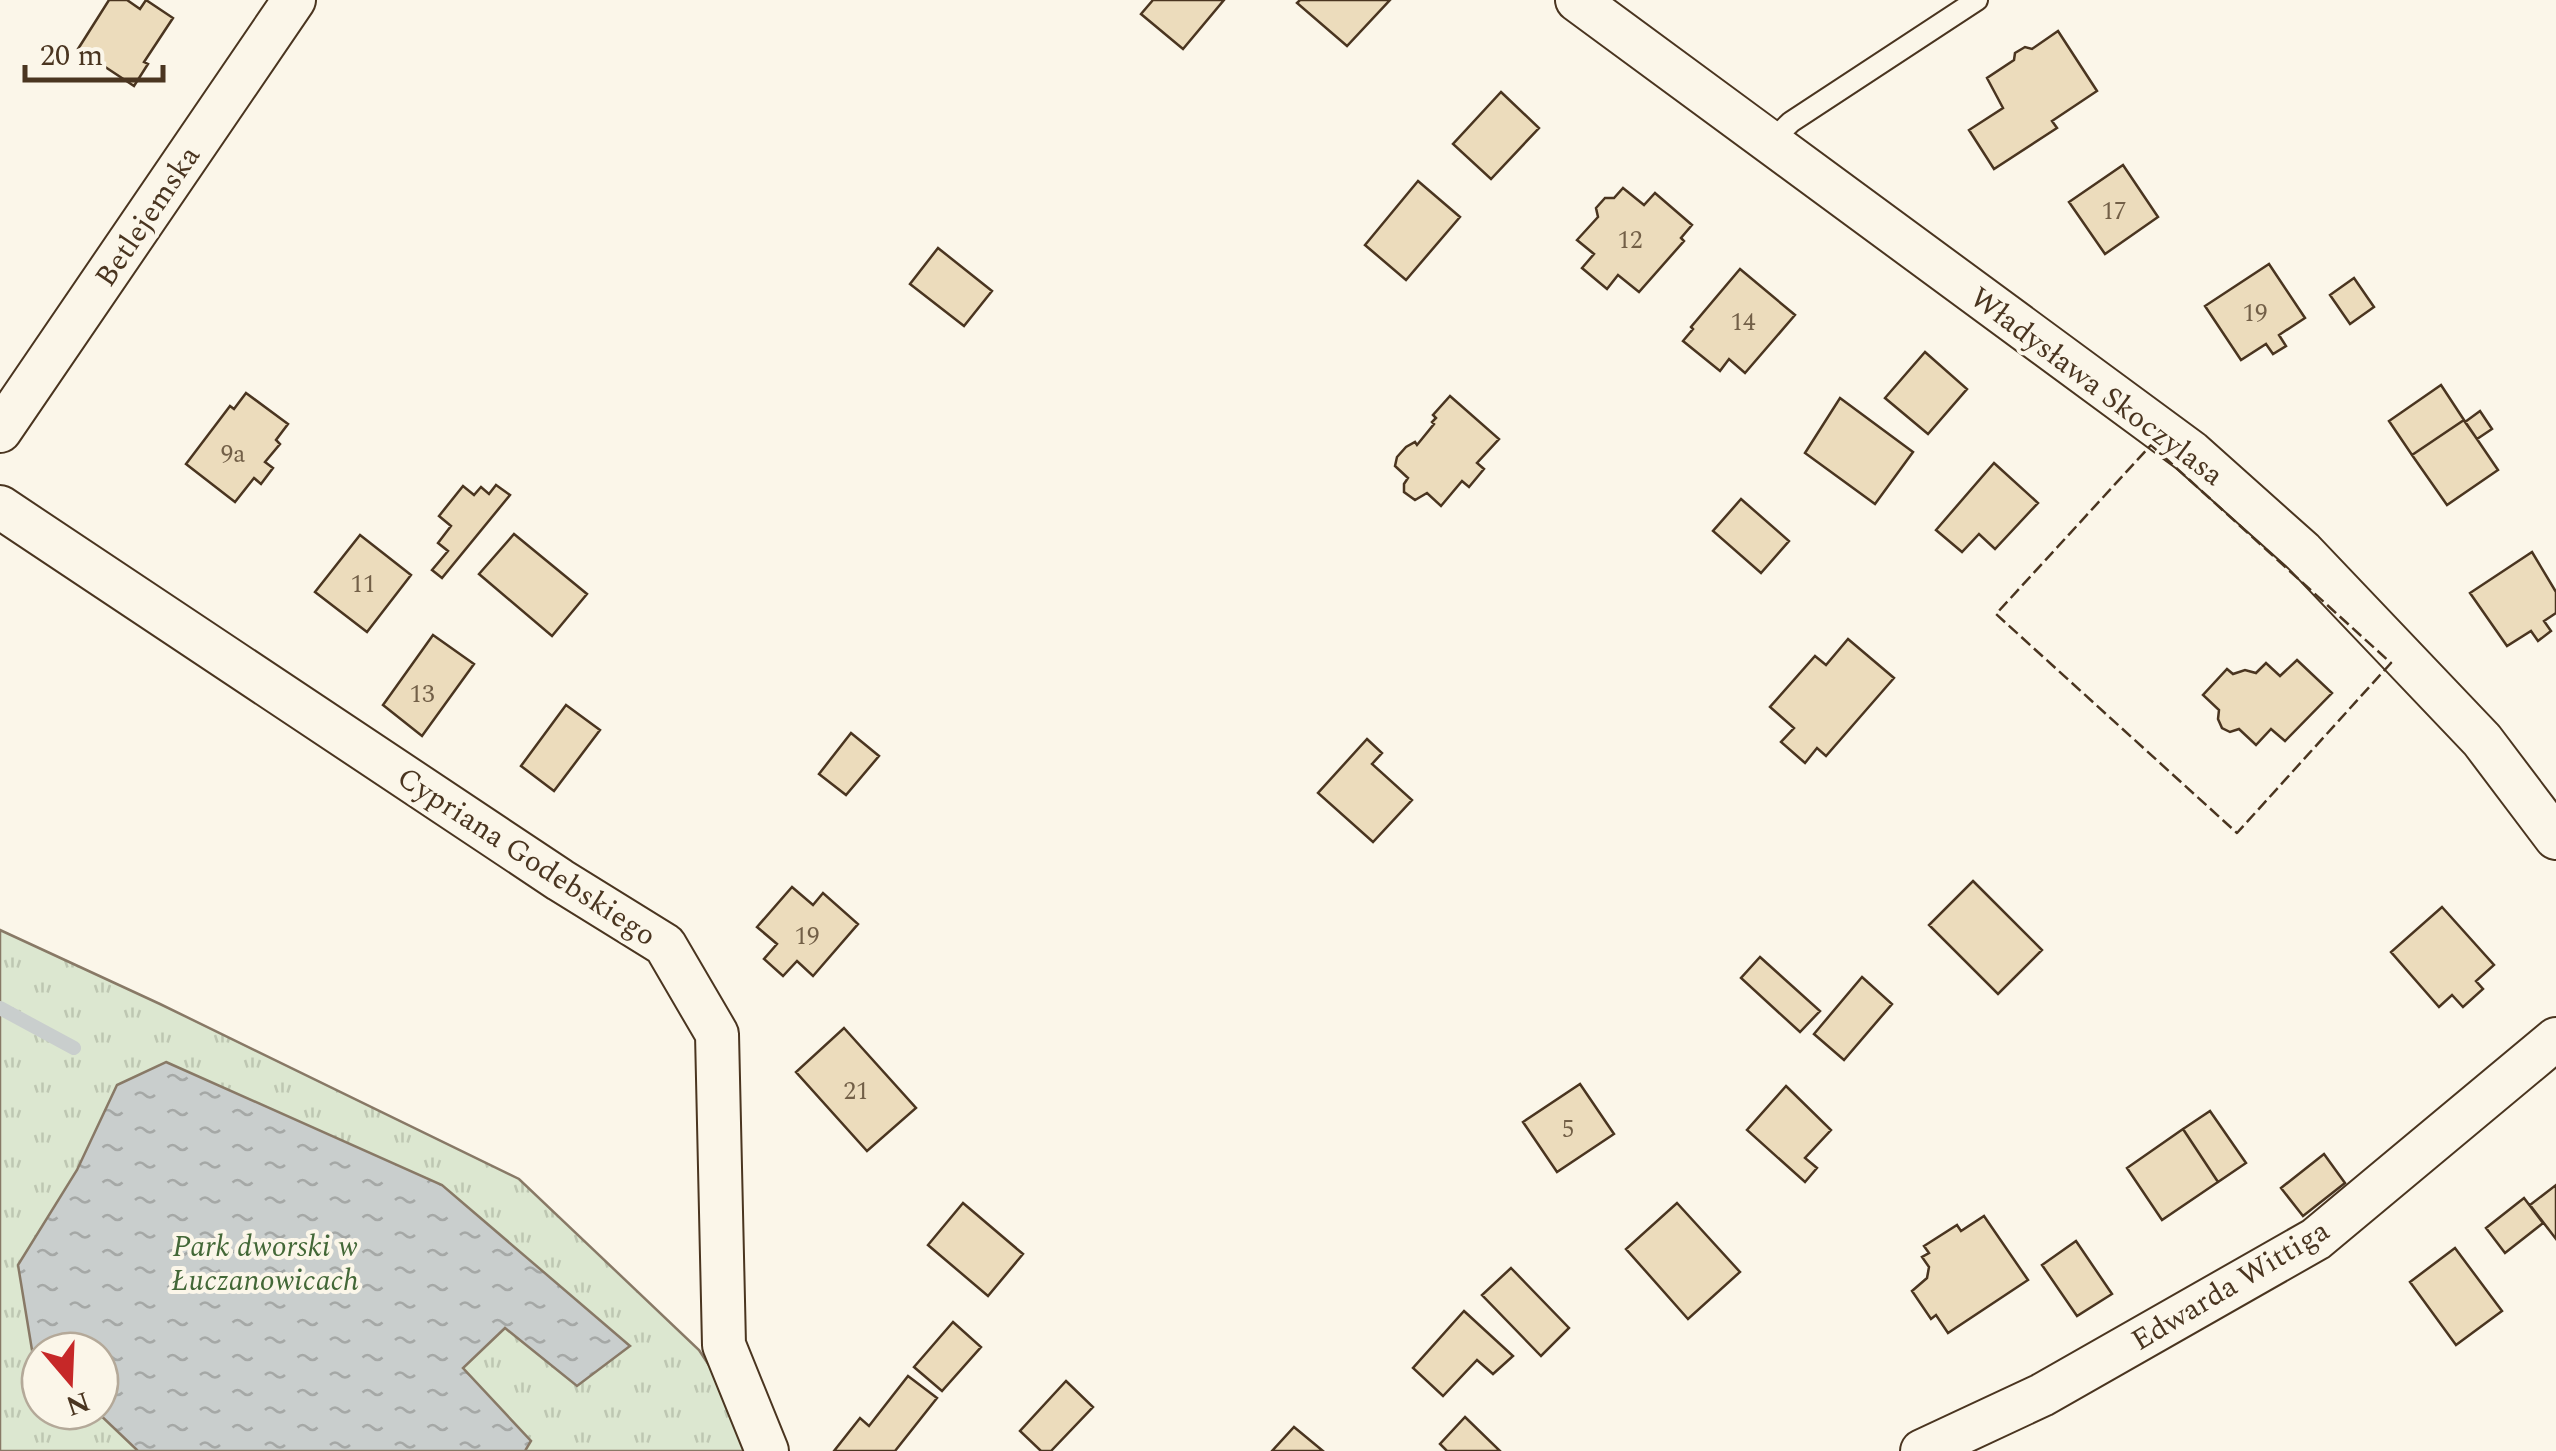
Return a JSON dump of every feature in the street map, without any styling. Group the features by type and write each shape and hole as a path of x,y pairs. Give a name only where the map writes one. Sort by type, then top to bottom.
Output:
{"street":[{"name":"Betlejemska","path":"0,431 294,0"},
{"name":"Władysława Skoczylasa","path":"1577,0 2191,452 2303,552 2482,740 2556,838"},
{"name":"Cypriana Godebskiego","path":"0,507 560,880 665,945 716,1034 724,1345 767,1451"},
{"name":"Edwarda Wittiga","path":"1922,1451 2042,1395 2316,1239 2556,1040"}],"lane":[{"path":"1769,143 1791,122 1977,0"}],"green space":[{"name":"Park dworski w Łuczanowicach","path":"0,930 519,1179 699,1350 765,1451 0,1451"}],"water":[{"name":"Park dworski w Łuczanowicach","path":"166,1062 442,1185 630,1346 577,1386 505,1328 463,1368 531,1441 525,1451 138,1451 117,1431 120,1331 29,1331 18,1265 77,1170 117,1085"}],"building":[{"path":"109,0 127,0 140,9 146,0 173,18 144,62 148,64 134,86 78,49"},
{"path":"1153,0 1224,0 1183,49 1141,14"},
{"path":"1390,0 1347,46 1297,3"},
{"path":"2058,31 2097,91 2052,121 2057,128 1994,169 1969,130 2003,108 1987,78 2014,60 2015,53 2025,47 2032,49"},
{"path":"1501,92 1539,128 1491,179 1453,144"},
{"path":"2123,165 2158,217 2105,254 2069,202"},
{"path":"1418,181 1460,217 1406,280 1365,245"},
{"path":"1623,188 1644,205 1655,193 1692,225 1681,238 1684,241 1639,292 1618,275 1607,289 1582,268 1594,254 1577,240 1598,217 1596,208"},
{"path":"938,248 992,291 964,326 910,284"},
{"path":"2269,264 2305,318 2279,335 2286,346 2273,354 2266,344 2241,360 2205,306"},
{"path":"1740,269 1795,315 1745,373 1729,359 1720,371 1683,341"},
{"path":"2354,278 2374,307 2350,324 2330,295"},
{"path":"1925,352 1967,389 1928,434 1885,398"},
{"path":"2441,385 2464,420 2412,455 2389,421"},
{"path":"246,393 288,424 276,440 280,444 265,462 273,468 261,484 254,478 235,502 186,464 230,406 234,409"},
{"path":"1450,396 1499,439 1477,463 1484,469 1469,487 1462,481 1441,506 1427,493 1415,500 1404,492 1408,478 1395,466 1406,447 1415,442 1417,445 1434,424 1433,415"},
{"path":"1840,398 1913,452 1875,504 1805,453"},
{"path":"2480,411 2492,429 2477,439 2465,422"},
{"path":"2464,420 2498,470 2447,505 2412,455"},
{"path":"1994,463 2038,503 1995,549 1979,534 1962,552 1936,530"},
{"path":"496,485 510,495 442,578 432,570 448,551 438,543 451,526 439,516 463,486 474,495 481,487 489,494"},
{"path":"1741,499 1789,541 1761,573 1713,531"},
{"path":"514,534 587,594 552,636 479,574"},
{"path":"360,535 411,575 367,632 315,592"},
{"path":"2532,552 2556,592 2556,613 2544,621 2551,631 2538,641 2531,631 2507,646 2470,593"},
{"path":"433,635 474,664 422,736 383,705"},
{"path":"1848,639 1894,678 1826,756 1817,748 1805,763 1781,742 1794,728 1770,707 1815,656 1826,665"},
{"path":"2297,660 2332,693 2285,741 2271,729 2256,745 2239,729 2230,732 2222,728 2219,710 2203,695 2227,669 2233,674 2245,670 2256,673 2266,663 2280,676"},
{"path":"566,705 600,730 554,791 521,766"},
{"path":"851,733 879,756 846,795 819,774"},
{"path":"1367,739 1382,753 1372,764 1412,800 1373,842 1318,793"},
{"path":"1973,881 2042,950 1998,994 1929,925"},
{"path":"792,887 813,905 823,893 858,924 813,976 797,961 783,976 764,959 777,944 757,927"},
{"path":"2442,907 2494,965 2476,981 2483,989 2463,1007 2452,995 2439,1007 2391,952"},
{"path":"1760,957 1820,1011 1800,1032 1741,978"},
{"path":"1862,977 1892,1004 1844,1060 1814,1034"},
{"path":"844,1028 916,1108 867,1151 796,1072"},
{"path":"1580,1084 1614,1134 1557,1172 1523,1122"},
{"path":"1786,1086 1831,1130 1805,1158 1817,1168 1805,1182 1747,1130"},
{"path":"2210,1111 2246,1163 2218,1182 2183,1129"},
{"path":"2183,1129 2218,1182 2162,1220 2127,1168"},
{"path":"2324,1154 2345,1183 2303,1216 2281,1188"},
{"path":"2556,1185 2556,1239 2530,1205"},
{"path":"2524,1198 2543,1223 2505,1253 2486,1228"},
{"path":"963,1203 1023,1254 988,1296 928,1245"},
{"path":"1677,1203 1740,1272 1688,1319 1626,1249"},
{"path":"1984,1216 2028,1280 1948,1333 1936,1315 1931,1319 1912,1291 1927,1278 1929,1267 1922,1257 1929,1253 1924,1246 1957,1225 1961,1231"},
{"path":"2076,1241 2112,1294 2077,1316 2042,1265"},
{"path":"2455,1248 2502,1311 2456,1345 2410,1282"},
{"path":"1511,1268 1569,1328 1541,1356 1482,1295"},
{"path":"1464,1311 1513,1356 1493,1374 1477,1360 1443,1396 1413,1368"},
{"path":"953,1322 981,1347 942,1391 914,1367"},
{"path":"908,1376 937,1398 895,1451 834,1451 860,1418 869,1426"},
{"path":"1066,1381 1093,1407 1051,1451 1041,1451 1020,1431"},
{"path":"1465,1417 1500,1451 1447,1451 1440,1444"},
{"path":"1294,1427 1323,1451 1272,1451"}],"waterway":[{"path":"0,1008 74,1048"}],"fence":[{"path":"2151,445 2391,663 2237,833 1996,614 2151,445"}]}
